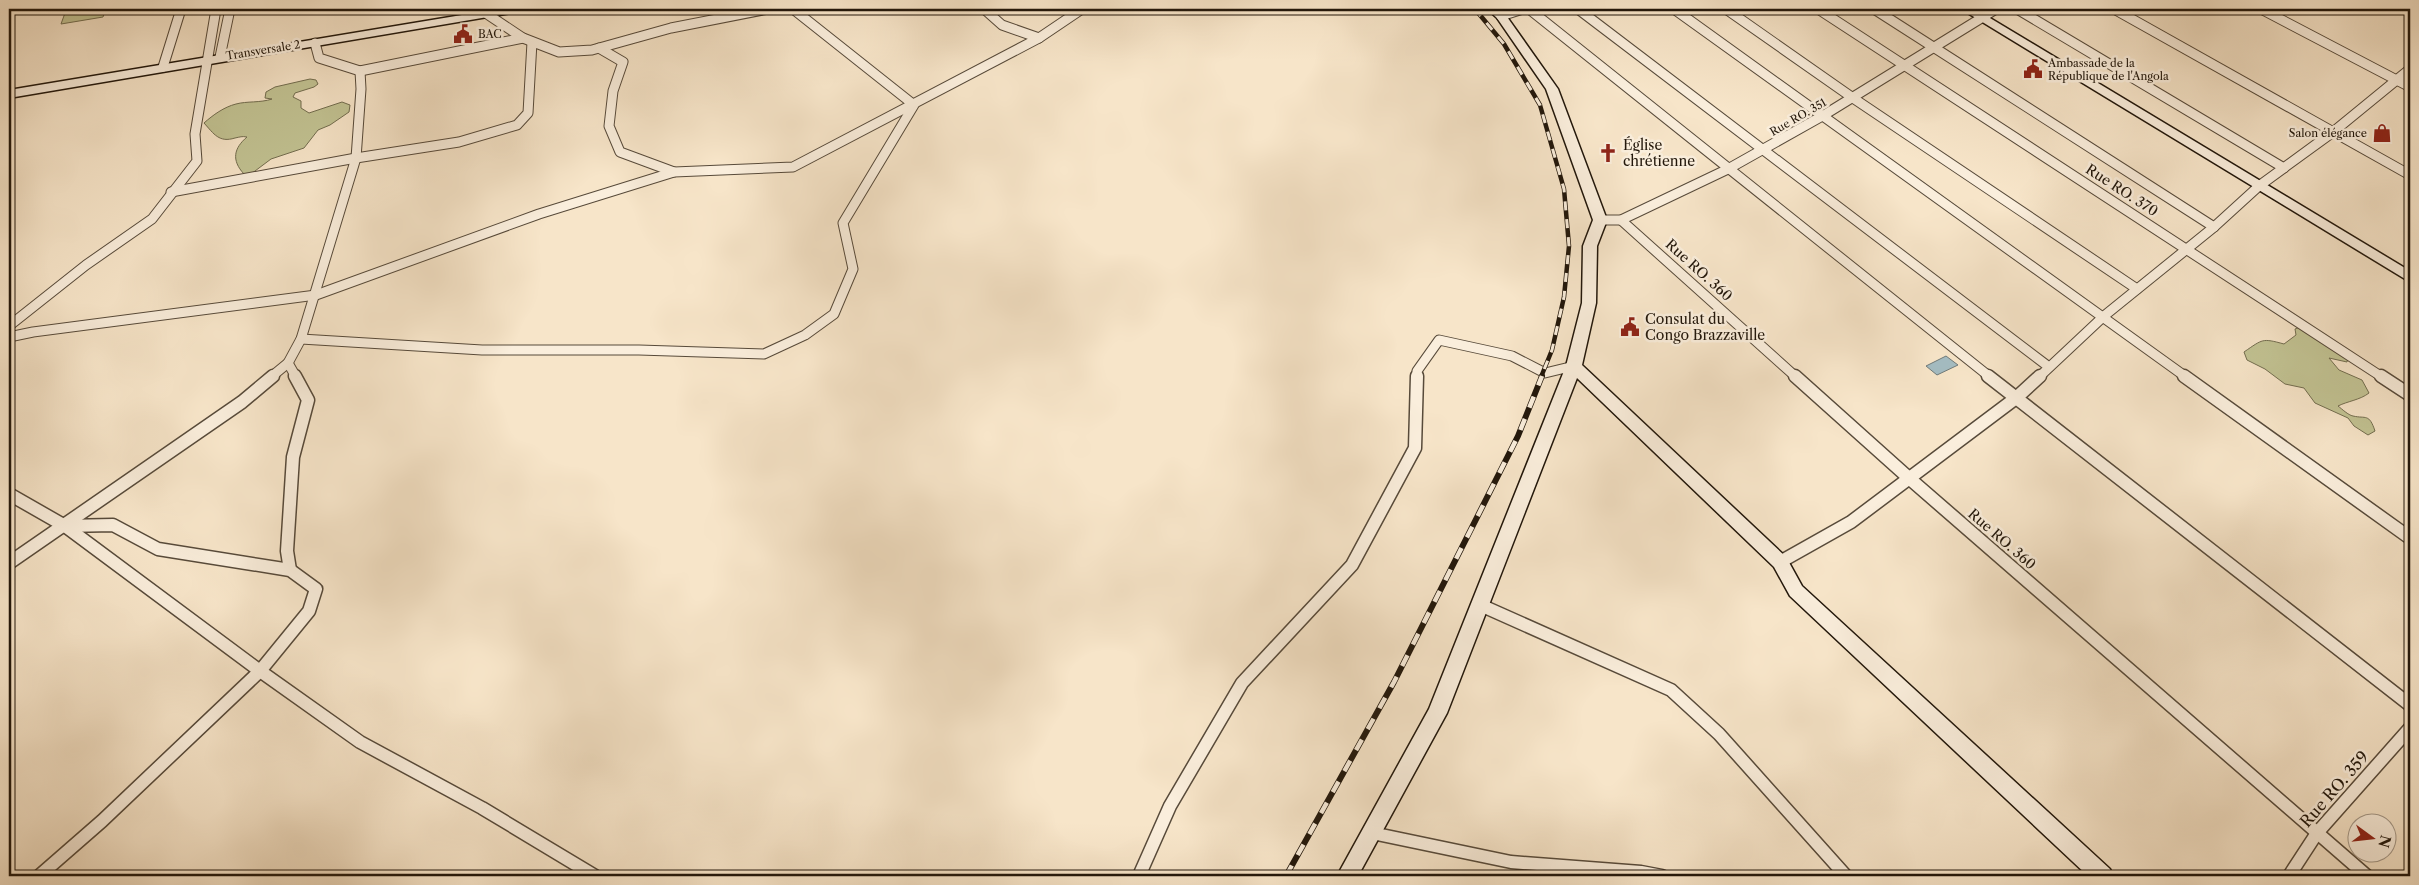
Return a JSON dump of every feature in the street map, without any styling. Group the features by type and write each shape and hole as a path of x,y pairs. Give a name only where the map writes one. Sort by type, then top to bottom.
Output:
{"street":[{"path":"162,67 181,9"},
{"path":"9,326 86,265 152,219 196,161 195,134 206,59 216,9"},
{"path":"220,57 230,9"},
{"name":"Transversale 2","path":"9,94 206,59 517,9"},
{"path":"487,14 528,40 559,52 599,48 671,28 768,9"},
{"path":"793,9 914,105"},
{"path":"984,9 1010,30 1039,38"},
{"path":"9,338 33,332 316,295 539,214 674,172 793,167 1039,38 1082,9"},
{"path":"1347,876 1437,713 1478,604 1574,366 1584,331 1589,303 1590,246 1600,220 1552,89 1497,12 1523,9"},
{"path":"1529,9 2016,398 2410,705"},
{"path":"1578,9 2049,367"},
{"path":"1674,9 2104,316 2410,538"},
{"path":"1726,9 1853,98 2137,289"},
{"name":"Rue RO. 370","path":"1818,9 2410,395"},
{"path":"1874,9 2214,227"},
{"path":"1967,9 2410,277"},
{"name":"Rue RO. 351","path":"1600,220 1621,220 1763,151 1853,98 1996,9"},
{"path":"2017,9 2284,168"},
{"path":"2114,9 2410,175"},
{"path":"2261,9 2410,87"},
{"path":"171,192 356,158 459,142 517,125 528,113 528,40"},
{"path":"315,42 319,58 360,71 406,60 528,40"},
{"path":"599,48 623,62 612,91 609,126 620,152 674,172"},
{"path":"1780,562 1851,522 2016,398 2104,316 2214,227 2259,186 2333,132 2410,69"},
{"path":"9,563 242,402 288,363 301,339 316,295 356,158 361,89 360,71"},
{"path":"301,339 482,350 638,350 764,354 805,335 834,314 853,269 843,223 914,105"},
{"name":"Rue RO. 360","path":"1621,220 1910,478 2366,876"},
{"path":"1139,876 1170,806 1242,683 1352,565 1415,448 1417,372 1439,340 1512,356 1545,373 1574,366"},
{"path":"288,363 308,400 293,457 287,551 290,570"},
{"path":"1574,366 1780,562 1796,591 2104,876"},
{"path":"9,494 65,526 260,671 360,742 482,808 595,876"},
{"path":"40,876 102,821 260,671 309,611 316,589 290,570 158,549 113,524 65,526"},
{"path":"1478,604 1671,690 1719,734 1846,876"},
{"name":"Rue RO. 359","path":"2289,876 2317,833 2410,728"},
{"path":"1372,833 1511,862 1641,872 1662,876"}],"green space":[{"path":"106,9 103,17 61,24 65,13"},
{"path":"310,79 316,80 318,84 295,93 293,97 301,101 301,108 309,113 342,102 350,105 349,112 330,125 318,130 304,148 271,159 251,174 244,174 237,164 236,154 239,145 247,137 221,138 214,134 204,123 232,105 272,99 265,98 266,92 275,87"},
{"path":"2300,327 2348,358 2347,362 2329,358 2339,370 2362,380 2369,393 2338,406 2351,415 2369,419 2375,431 2368,435 2354,426 2348,418 2315,403 2304,388 2285,384 2265,369 2247,360 2244,352 2255,344 2267,340 2284,344 2296,335 2295,329"}],"water":[{"path":"1946,356 1958,365 1937,375 1926,366"}],"railway":[{"path":"1475,9 1504,44 1540,105 1564,189 1569,246 1564,297 1552,350 1541,377"},
{"path":"1286,876 1394,682 1518,436 1542,376"}],"place":[{"name":"BAC","path":"463,34"},
{"name":"Ambassade de la République de l'Angola","path":"2033,69"},
{"name":"Salon élégance","path":"2382,133"},
{"name":"Église chrétienne","path":"1608,153"},
{"name":"Consulat du Congo Brazzaville","path":"1630,327"}]}
